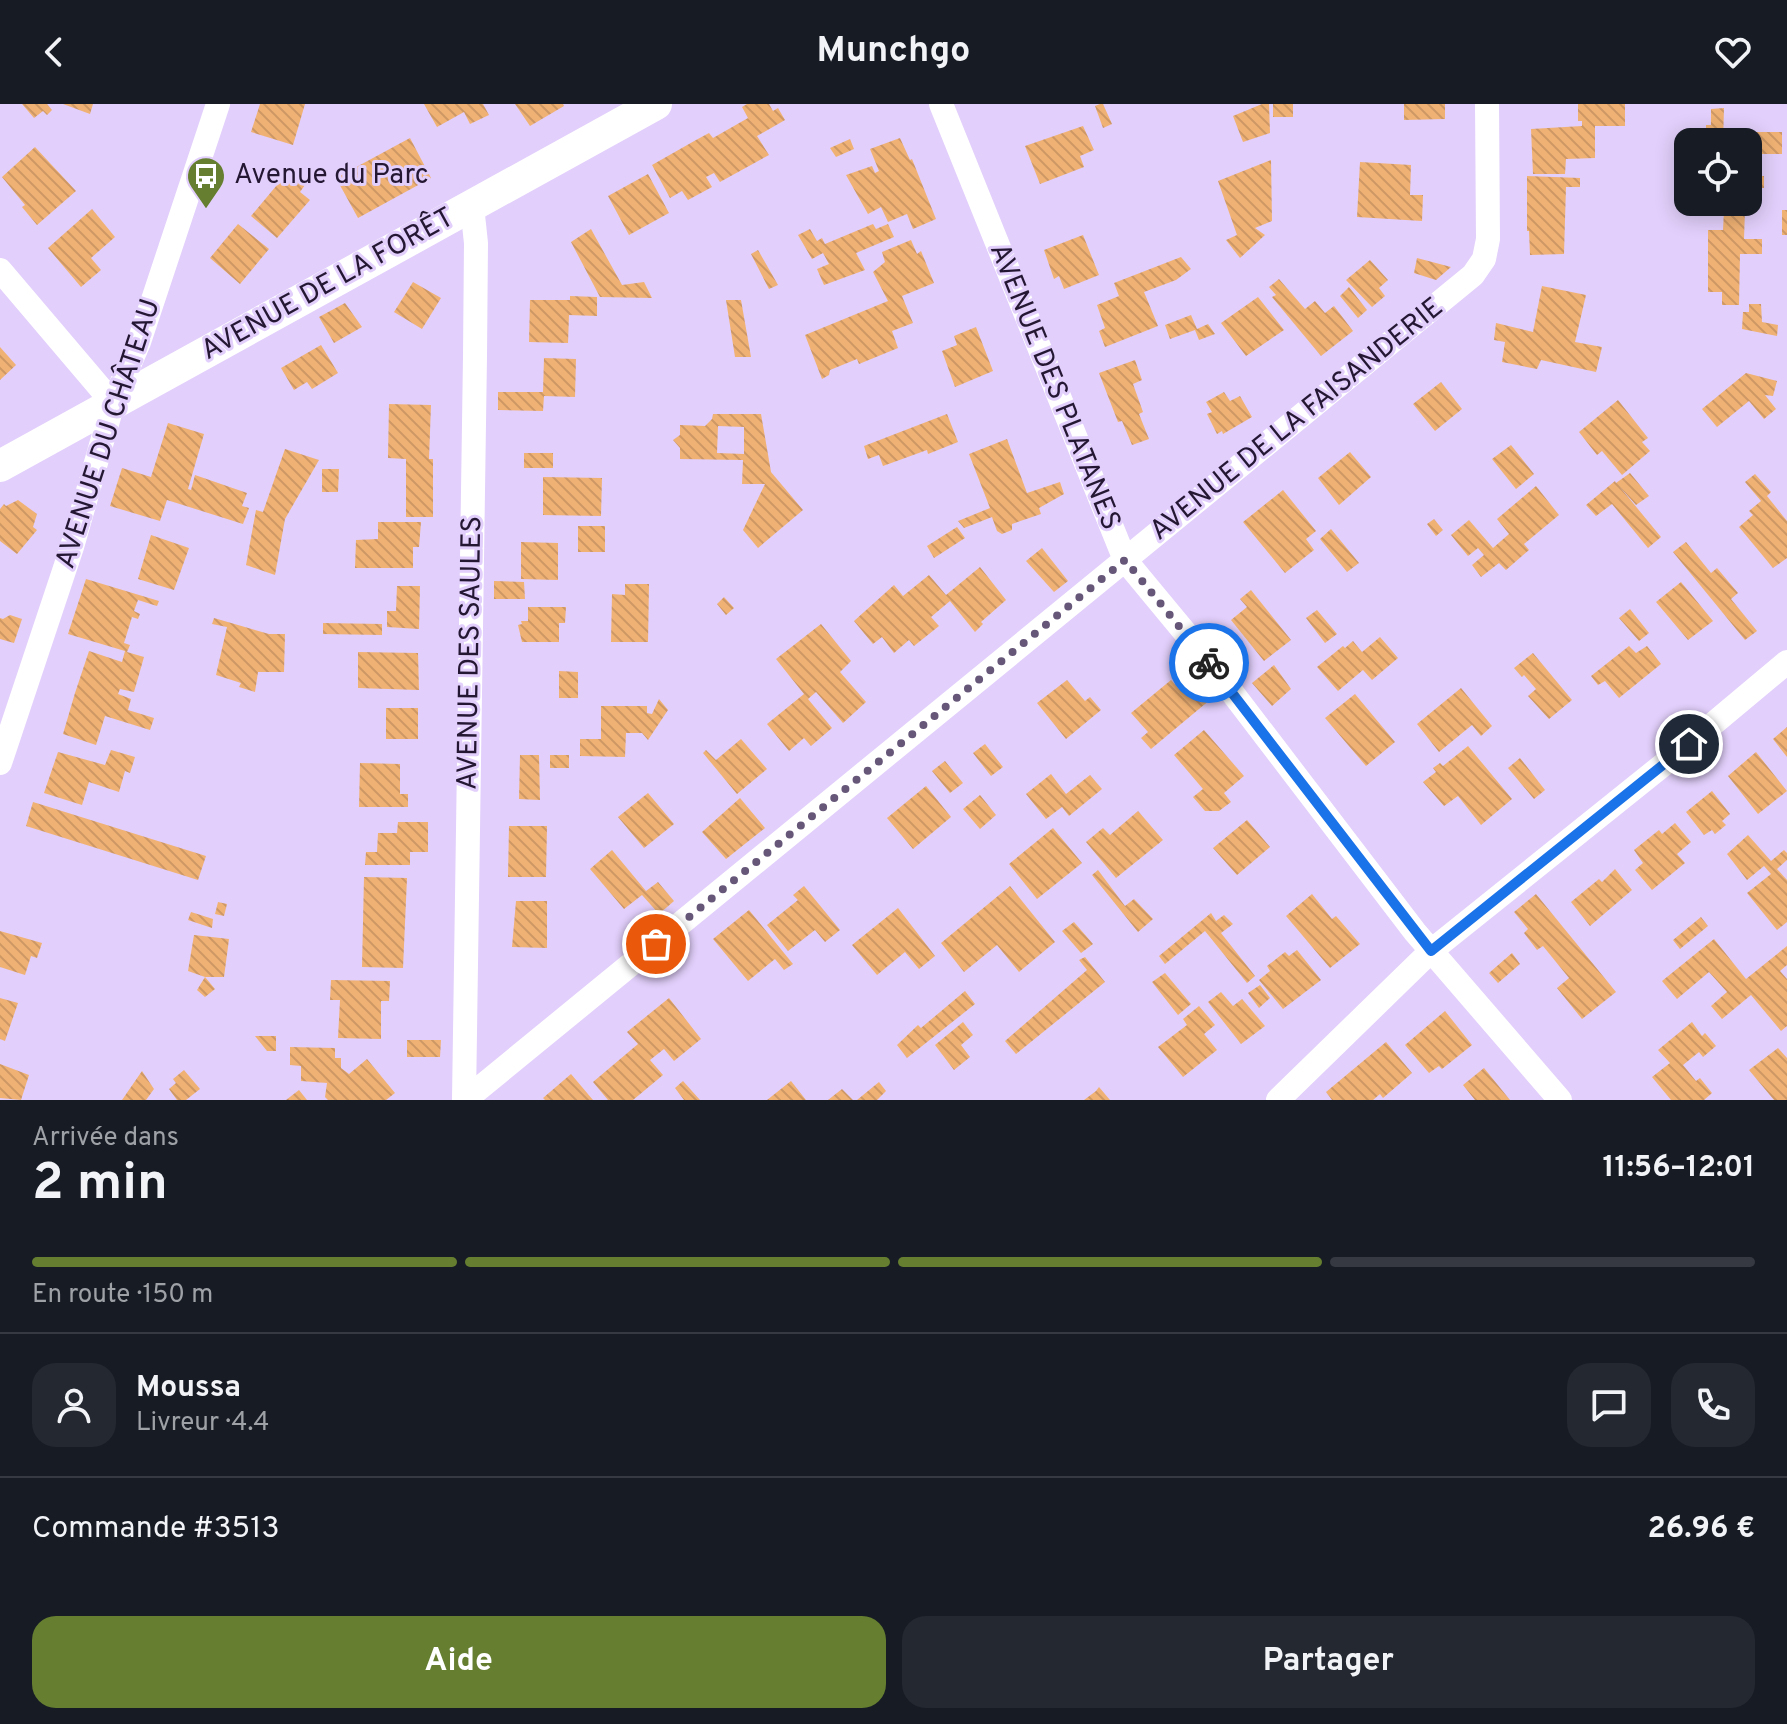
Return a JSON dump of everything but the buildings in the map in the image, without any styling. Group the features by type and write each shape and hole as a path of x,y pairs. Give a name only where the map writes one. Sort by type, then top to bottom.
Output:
{"street":[{"name":"AVENUE DU CHÂTEAU","path":"0,763 72,547 113,403 139,342 218,104"},
{"name":"AVENUE DE LA FORÊT","path":"0,466 656,104"},
{"name":"AVENUE DES PLATANES","path":"941,104 1125,560 1202,653 1431,951 1560,1100"},
{"name":"AVENUE DE LA FAISANDERIE","path":"465,1100 1473,275 1484,259 1488,239 1487,104"},
{"name":"AVENUE DES SAULES","path":"465,1100 476,342 476,243 472,206"},
{"path":"0,270 113,403"},
{"path":"1278,1100 1431,951 1787,662"}],"way so far":[{"path":"656,944 1125,560 1209,663"}],"place":[{"name":"Avenue du Parc","path":"206,210"}],"route":[{"path":"1209,663 1431,951 1689,744"}]}
